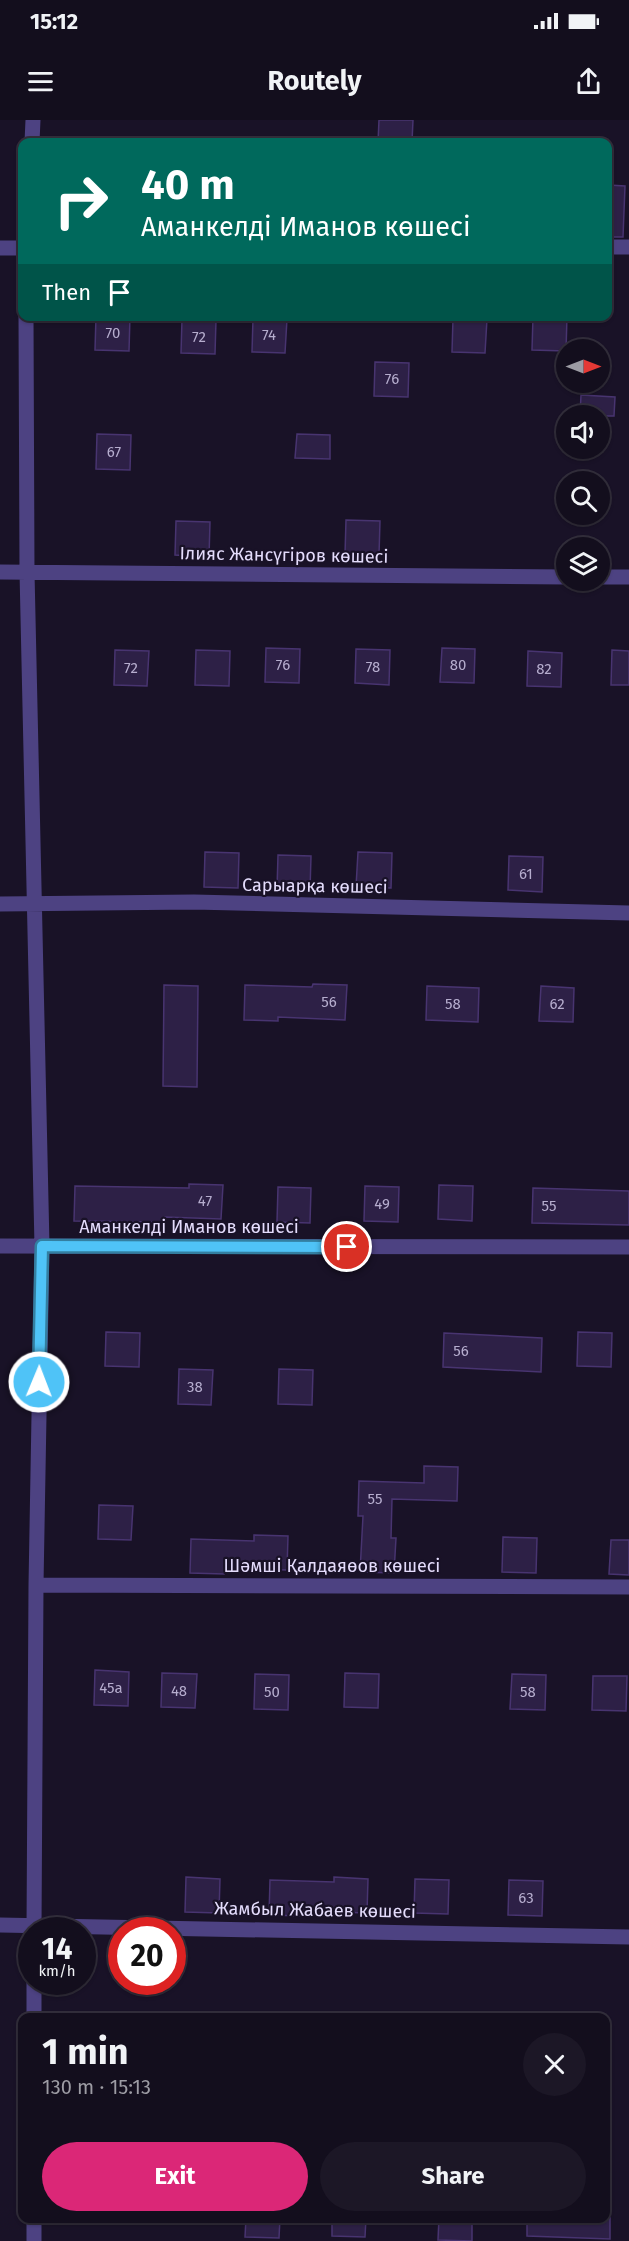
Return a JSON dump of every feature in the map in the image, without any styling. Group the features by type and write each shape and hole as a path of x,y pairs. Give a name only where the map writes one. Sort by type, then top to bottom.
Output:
{"street":[{"path":"32,138 33,120"},
{"path":"612,247 629,247"},
{"path":"0,248 18,248"},
{"path":"26,321 27,572 42,1246 36,1584 34,1917"},
{"name":"Ілияс Жансүгіров көшесі","path":"0,572 556,577"},
{"path":"610,577 629,578"},
{"name":"Сарыарқа көшесі","path":"0,904 194,902 629,913"},
{"name":"Аманкелді Иманов көшесі","path":"0,1246 629,1247"},
{"name":"Шәмші Қалдаяөов көшесі","path":"36,1584 629,1587"},
{"name":"Жамбыл Жабаев көшесі","path":"0,1925 18,1927"},
{"name":"Жамбыл Жабаев көшесі","path":"96,1929 629,1937"},
{"path":"34,1995 34,2013"},
{"path":"34,2223 34,2241"}],"building":[{"path":"379,120 413,120 412,138 378,138"},
{"path":"612,185 625,186 623,237 612,237"},
{"path":"96,321 130,321 129,351 95,350"},
{"path":"182,321 216,321 215,354 181,353"},
{"path":"253,321 287,321 285,353 252,352"},
{"path":"453,321 487,321 485,353 452,352"},
{"path":"533,321 567,321 566,339 556,339 556,351 532,350"},
{"path":"375,362 409,363 408,397 374,396"},
{"path":"581,395 615,397 614,416 610,416 610,405 581,405"},
{"path":"97,434 131,435 130,470 96,469"},
{"path":"297,434 330,435 330,459 295,458"},
{"path":"346,520 380,521 379,555 345,554"},
{"path":"176,521 210,522 209,557 175,555"},
{"path":"266,648 300,649 299,683 265,682"},
{"path":"442,648 475,649 474,683 440,682"},
{"path":"356,649 390,650 389,685 355,683"},
{"path":"115,650 149,651 147,686 114,685"},
{"path":"196,650 230,651 229,686 195,685"},
{"path":"612,650 629,651 629,685 611,685"},
{"path":"528,651 562,653 561,687 527,686"},
{"path":"205,852 239,853 238,888 204,887"},
{"path":"358,852 392,853 391,888 356,887"},
{"path":"278,855 311,856 310,890 277,889"},
{"path":"509,856 543,857 542,892 508,890"},
{"path":"313,984 347,985 345,1020 278,1017 278,1021 244,1020 245,985 312,987"},
{"path":"164,985 198,986 197,1087 163,1086"},
{"path":"427,986 479,988 478,1022 426,1020"},
{"path":"541,986 574,988 573,1022 539,1021"},
{"path":"189,1184 223,1185 221,1219 165,1217 165,1222 74,1221 75,1186 189,1188"},
{"path":"439,1185 473,1186 472,1221 438,1219"},
{"path":"365,1186 399,1187 398,1222 364,1221"},
{"path":"278,1187 311,1188 310,1223 277,1222"},
{"path":"533,1188 629,1191 629,1225 532,1223"},
{"path":"106,1332 140,1333 139,1367 105,1366"},
{"path":"578,1332 612,1333 611,1367 577,1366"},
{"path":"444,1333 542,1338 541,1372 443,1367"},
{"path":"179,1369 213,1370 211,1405 178,1404"},
{"path":"279,1369 313,1370 312,1405 278,1404"},
{"path":"424,1466 458,1467 457,1501 392,1499 391,1538 396,1538 394,1573 360,1572 363,1516 358,1516 359,1481 424,1483"},
{"path":"99,1505 133,1506 131,1540 98,1539"},
{"path":"254,1535 288,1536 287,1570 224,1568 224,1574 190,1573 191,1539 254,1541"},
{"path":"503,1537 537,1538 536,1573 502,1572"},
{"path":"611,1540 629,1540 629,1575 609,1574"},
{"path":"95,1670 129,1672 128,1706 94,1705"},
{"path":"162,1673 197,1674 195,1708 161,1707"},
{"path":"345,1673 379,1674 378,1708 344,1707"},
{"path":"255,1674 289,1675 288,1710 254,1709"},
{"path":"512,1674 546,1675 545,1710 510,1709"},
{"path":"593,1676 627,1676 626,1711 592,1710"},
{"path":"186,1877 220,1879 219,1913 185,1912"},
{"path":"334,1877 368,1879 367,1913 303,1911 303,1916 269,1915 270,1880 334,1882"},
{"path":"415,1879 449,1880 448,1914 414,1913"},
{"path":"509,1880 543,1881 542,1916 508,1915"},
{"path":"246,2223 280,2223 279,2238 245,2237"},
{"path":"332,2223 366,2223 365,2237 332,2236"},
{"path":"439,2223 472,2223 472,2241 438,2240"},
{"path":"527,2223 610,2223 610,2239 527,2236"}],"route":[{"path":"39,1382 42,1246 347,1247"}]}
